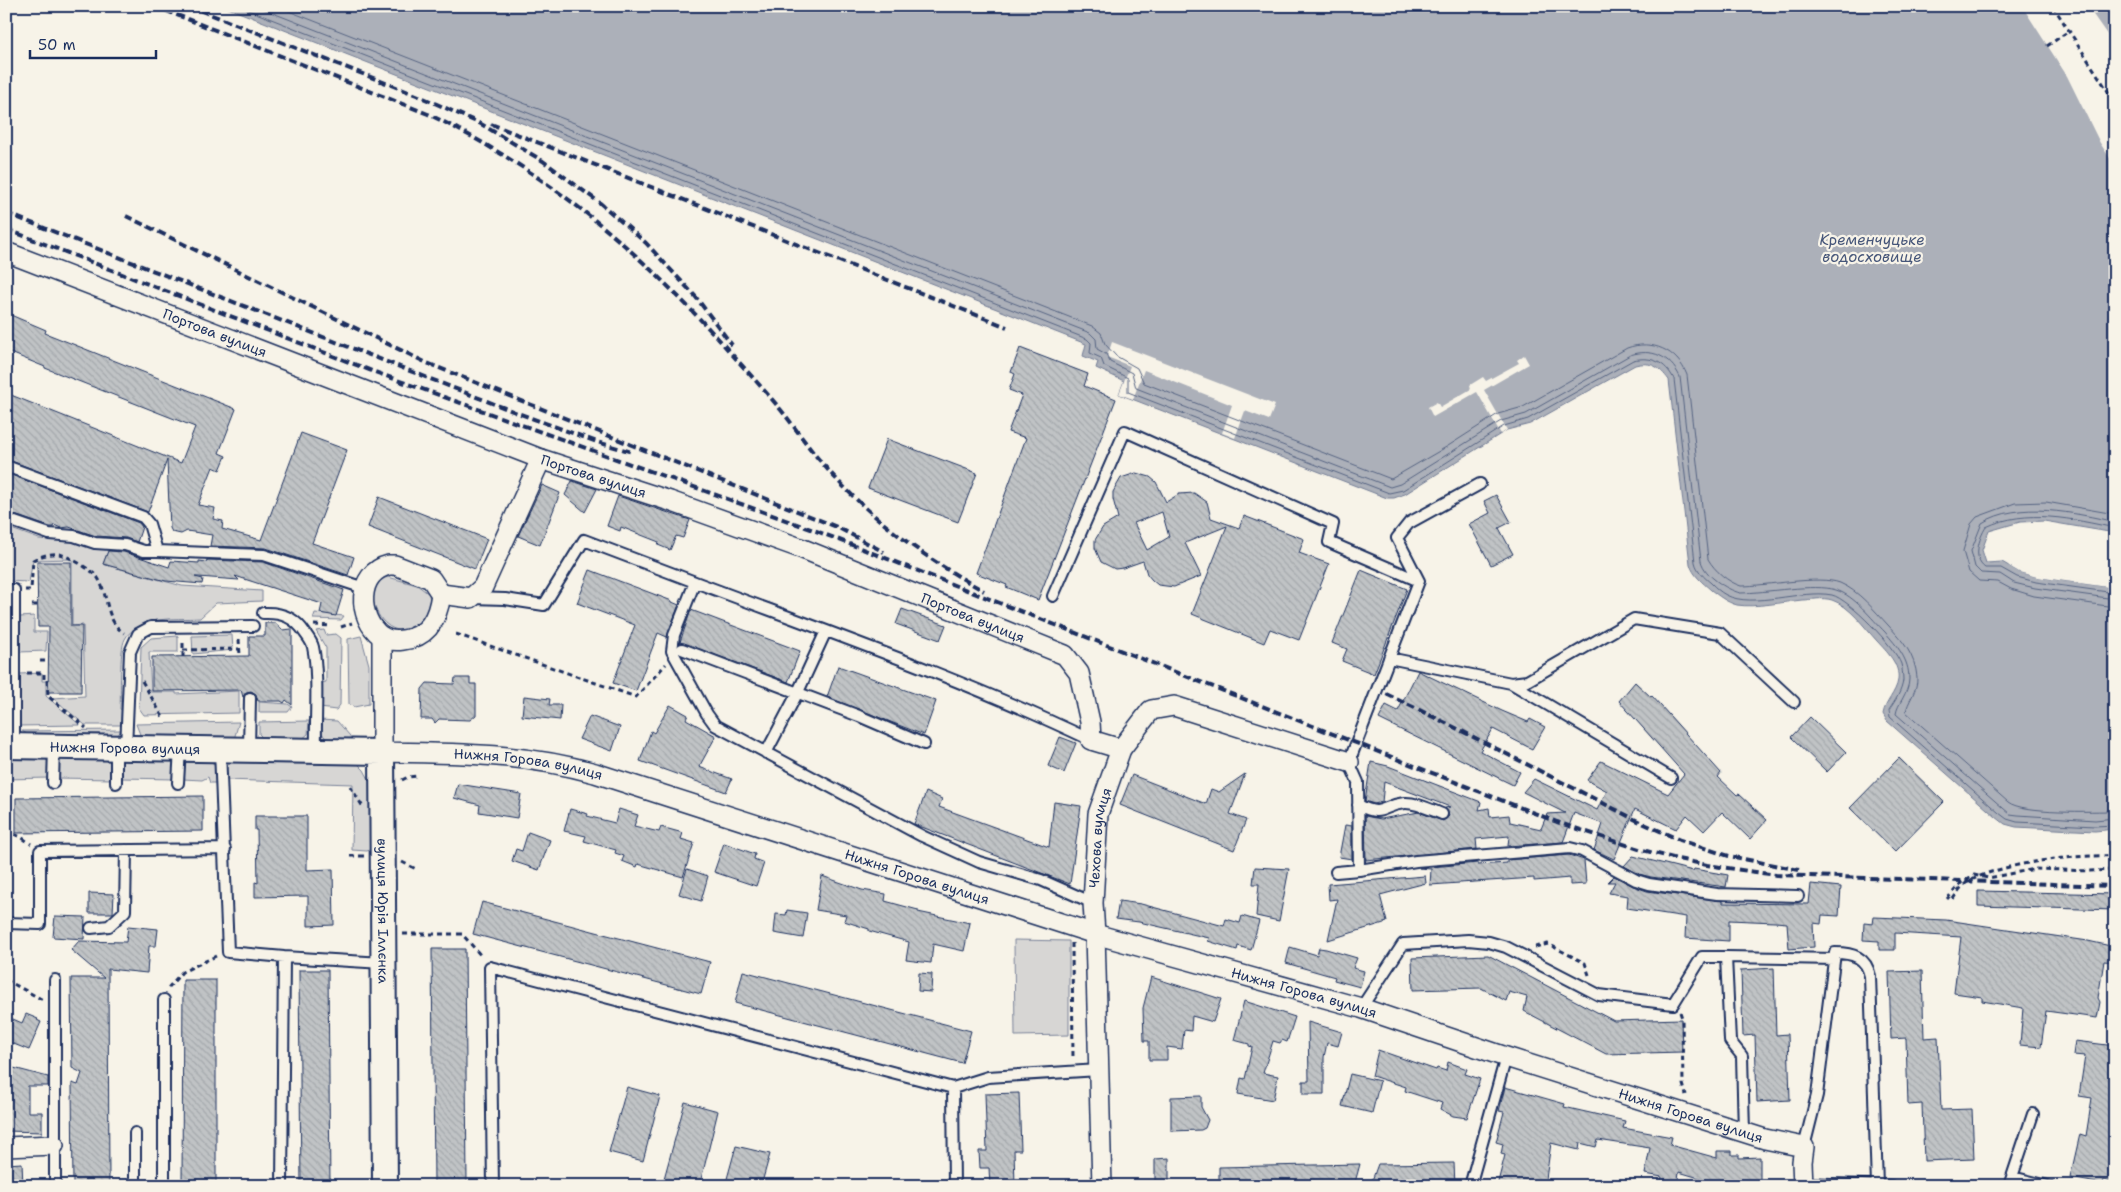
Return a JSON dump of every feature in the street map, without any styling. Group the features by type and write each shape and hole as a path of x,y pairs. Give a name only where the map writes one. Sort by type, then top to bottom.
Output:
{"street":[{"name":"Портова вулиця","path":"6,252 540,459 670,501 803,550 1066,655 1079,673 1090,722 1091,740"},
{"path":"441,594 471,598 483,587 540,459"},
{"path":"395,565 431,579 441,594 436,618 429,628 419,636 395,641 382,637 373,628 364,606 362,591 368,579 378,570 384,566 395,565"},
{"name":"вулиця Юрія Іллєнка","path":"382,637 385,1186"},
{"name":"Чехова вулиця","path":"1102,1186 1093,903 1098,814 1121,749 1151,710 1174,706 1349,762"},
{"path":"1091,740 1121,749"},
{"name":"Нижня Горова вулиця","path":"10,746 454,752 532,758 564,764 1095,934 1361,1008 1506,1057 1693,1116 1744,1132 1804,1147"},
{"path":"6,1147 54,1145"},
{"path":"1802,1184 1804,1147"}],"lane":[{"path":"1053,596 1125,431 1333,524 1329,542 1419,581"},
{"path":"6,466 144,517 149,524 157,552"},
{"path":"1359,870 1357,779 1349,762 1419,581 1397,538 1409,523 1480,484"},
{"path":"6,519 49,534 74,536 95,543 125,545 144,551 264,555 364,588"},
{"path":"471,598 505,599 544,605 584,540 826,631 1043,717 1091,740"},
{"path":"695,582 674,636 672,651 798,692 924,744"},
{"path":"10,590 10,746"},
{"path":"263,613 277,613 289,617 301,627 312,645 315,683 316,751"},
{"path":"1511,684 1526,682 1634,619 1720,633 1794,702"},
{"path":"116,783 130,652 137,637 144,630 151,627 253,626"},
{"path":"766,753 798,692 826,631"},
{"path":"678,652 707,714 715,725 922,836 979,862 1041,880 1093,903"},
{"path":"1389,658 1511,684 1671,778"},
{"path":"248,749 250,698"},
{"path":"53,783 54,747"},
{"path":"178,783 180,748"},
{"path":"220,749 228,952 383,963"},
{"path":"1358,805 1376,812 1408,803 1442,814"},
{"path":"1336,872 1416,861 1570,848 1582,851 1636,880 1649,884 1717,894 1798,896"},
{"path":"6,923 40,924 40,851 225,849"},
{"path":"91,928 109,926 125,911 126,850"},
{"path":"1361,1008 1399,948 1406,943 1480,941 1498,944 1589,990 1606,996 1673,1004 1702,957 1834,959"},
{"path":"1804,1147 1817,1095 1835,952 1854,955 1865,962 1868,968 1877,1185"},
{"path":"1726,956 1730,1041 1742,1056 1744,1132"},
{"path":"282,1186 284,957"},
{"path":"493,1186 490,967 953,1088 988,1077 1099,1070"},
{"path":"55,980 55,1186"},
{"path":"164,1000 164,1186"},
{"path":"1470,1186 1506,1057"},
{"path":"953,1088 954,1186"},
{"path":"2034,1114 2011,1181 2048,1186"},
{"path":"135,1133 135,1186"},
{"path":"1802,1184 1891,1186"}],"path":[{"path":"2053,6 2115,102"},
{"path":"2047,46 2069,31"},
{"path":"10,590 31,590 33,560 58,554 66,556 98,578 113,621 123,633 137,637"},
{"path":"32,605 38,606"},
{"path":"320,625 332,626"},
{"path":"239,633 240,656"},
{"path":"456,634 636,697 678,652"},
{"path":"183,635 183,656"},
{"path":"183,650 240,649"},
{"path":"40,662 49,661"},
{"path":"18,673 44,673 44,679 48,679 48,696 86,728"},
{"path":"139,677 164,719"},
{"path":"6,831 21,837 40,851"},
{"path":"1953,898 1967,882 2004,868 2090,855 2115,856"},
{"path":"1947,898 1966,878 1974,875 1988,878 2035,869 2115,870"},
{"path":"1072,926 1073,1073"},
{"path":"383,934 462,934 490,967"},
{"path":"1523,956 1527,950 1546,943 1585,963 1591,983 1589,990"},
{"path":"164,1000 169,986 182,972 228,952"},
{"path":"6,980 55,1006"},
{"path":"1673,1004 1682,1018 1684,1089 1693,1116"}],"shaded area":[{"path":"6,527 39,539 75,541 96,549 109,549 103,564 182,586 262,591 262,601 216,603 200,618 157,620 134,629 125,639 122,653 120,709 122,710 122,725 85,725 53,698 85,696 83,625 72,626 72,559 33,560 29,582 6,581"},
{"path":"388,577 417,585 429,594 430,598 426,614 410,629 398,630 388,625 374,605 373,594 378,584"},
{"path":"315,613 344,616 341,620 313,619"},
{"path":"34,616 34,632 47,632 46,651 19,652 20,617"},
{"path":"6,617 9,625 9,661 6,664"},
{"path":"324,630 326,635 336,634 341,638 340,705 336,710 320,708 320,683 326,682 326,648 316,631"},
{"path":"232,635 233,650 193,654 192,636"},
{"path":"178,636 178,652 149,652 151,692 176,692 176,694 239,691 239,713 144,715 139,708 141,647 151,638"},
{"path":"361,636 369,665 369,704 354,707 349,704 348,639"},
{"path":"6,670 9,670 9,727 6,727"},
{"path":"42,673 42,681 46,681 46,696 80,725 17,726 17,710 20,710 20,674"},
{"path":"259,702 288,704 292,707 288,712 259,712"},
{"path":"320,720 337,721 350,736 352,743 327,740 321,732"},
{"path":"309,721 308,734 301,740 265,740 259,734 259,722"},
{"path":"239,722 234,739 141,737 136,724"},
{"path":"121,730 117,737 105,740 99,734 29,735 22,731"},
{"path":"45,755 49,762 49,778 6,779 6,756"},
{"path":"63,756 108,756 113,762 112,779 58,778 59,761"},
{"path":"127,756 170,757 174,762 174,779 121,778 122,762"},
{"path":"189,757 203,758 211,761 214,764 217,783 210,783 208,777 202,780 183,779 184,762"},
{"path":"228,761 357,763 364,770 370,781 371,849 367,851 352,850 353,784 225,780"},
{"path":"1014,940 1069,941 1069,1035 1015,1036"}],"water":[{"name":"Кременчуцьке водосховище","path":"223,6 2115,6 2115,533 2044,521 2020,522 1989,531 1982,550 1986,563 2002,562 2019,572 2037,577 2115,588 2115,829 2095,831 2016,827 2005,824 1887,721 1883,714 1897,685 1897,669 1889,654 1845,607 1832,600 1824,599 1760,605 1737,605 1723,599 1701,581 1693,572 1690,564 1669,380 1655,366 1646,364 1635,365 1530,424 1507,430 1405,494 1394,498 1387,498 1119,394 1124,381 1096,368 1098,362 1083,356 1086,344"}],"pier":[{"path":"2022,6 2087,6 2115,46 2115,166 2100,143 2067,76"},
{"path":"1112,342 1275,405 1269,420 1245,411 1235,438 1222,433 1232,405 1144,370 1133,399 1119,394 1130,366 1107,357"},
{"path":"1524,355 1529,364 1484,390 1507,430 1501,434 1477,392 1433,417 1428,407 1437,402 1440,407 1471,389 1470,385 1483,377 1486,381 1519,363 1517,360"},
{"path":"2007,562 2020,570 2038,575 2115,585 2115,588 2037,577 2019,572 2009,566"}],"building":[{"path":"6,313 46,330 45,333 236,409 219,453 226,456 220,470 213,467 198,505 215,508 213,519 223,521 222,529 261,540 301,433 347,450 312,543 354,557 348,575 266,548 210,546 212,535 187,531 181,534 172,532 170,528 167,460 148,512 6,459 6,393 181,463 195,427 6,351"},
{"path":"1020,348 1088,374 1084,386 1116,399 1038,600 976,573 1026,438 1008,432 1022,395 1009,390 1015,374 1011,372"},
{"path":"887,439 977,473 958,522 868,488"},
{"path":"6,473 139,523 142,527 137,542 126,538 96,536 69,527 61,528 54,525 50,527 6,512"},
{"path":"1136,473 1150,477 1156,482 1166,502 1179,494 1194,493 1207,502 1211,518 1239,528 1244,516 1304,539 1299,553 1329,564 1299,640 1270,629 1264,643 1192,614 1227,526 1185,543 1201,576 1174,587 1158,585 1152,580 1147,574 1143,561 1115,569 1101,562 1095,548 1095,540 1103,527 1118,518 1113,492 1121,478","holes":["1162,512 1169,537 1147,550 1134,523"]},
{"path":"572,481 597,489 585,512 565,495"},
{"path":"542,485 560,493 540,545 518,536"},
{"path":"1496,495 1511,522 1499,528 1513,554 1491,565 1469,524 1490,513 1484,501"},
{"path":"618,496 690,520 683,538 676,536 670,550 658,545 659,542 621,527 620,531 607,526"},
{"path":"379,497 487,539 475,569 368,527"},
{"path":"108,551 124,552 169,567 171,561 199,563 199,561 207,562 207,560 263,562 344,590 336,616 320,613 322,604 235,576 239,580 195,577 203,579 202,584 166,581 103,564"},
{"path":"37,562 71,562 71,626 82,626 81,692 48,692 49,627 38,627"},
{"path":"590,570 679,605 667,637 658,633 636,691 613,683 635,625 577,603"},
{"path":"1361,570 1407,589 1374,674 1342,661 1347,649 1332,643"},
{"path":"902,609 946,625 940,640 896,624"},
{"path":"691,610 800,651 788,682 680,642"},
{"path":"265,623 276,623 282,630 292,629 292,705 286,700 284,703 281,701 258,701 256,694 251,691 246,692 243,697 241,690 152,691 152,657 249,656 249,636 265,636"},
{"path":"838,666 936,701 924,735 827,697"},
{"path":"1418,671 1502,711 1528,722 1530,719 1545,727 1532,749 1493,729 1480,751 1520,772 1513,785 1379,719 1386,705 1398,711"},
{"path":"455,678 470,678 470,684 476,684 476,715 470,720 439,719 435,723 432,719 421,719 422,689 427,683 454,684"},
{"path":"1635,682 1652,696 1721,773 1718,777 1767,820 1750,839 1722,812 1704,831 1687,815 1676,829 1635,809 1614,859 1594,850 1603,824 1574,813 1563,842 1508,846 1509,836 1476,839 1477,849 1366,860 1365,816 1381,819 1419,812 1443,821 1449,816 1445,808 1450,807 1384,782 1382,802 1374,804 1365,801 1371,762 1388,766 1481,802 1479,810 1489,808 1490,817 1509,815 1510,822 1541,829 1547,814 1565,813 1523,792 1534,779 1597,810 1607,791 1587,780 1601,761 1668,794 1684,774 1619,701"},
{"path":"524,696 550,699 549,705 561,705 560,720 522,716"},
{"path":"670,705 688,715 686,719 716,736 699,767 732,779 726,792 640,761 651,731 654,733"},
{"path":"590,716 620,727 612,751 579,739"},
{"path":"1810,717 1846,752 1827,772 1791,737"},
{"path":"1060,737 1076,743 1064,773 1048,766"},
{"path":"1899,758 1944,802 1895,852 1850,808"},
{"path":"1245,774 1230,814 1246,820 1234,850 1120,805 1132,775 1206,804 1211,789 1219,792"},
{"path":"458,784 521,794 517,818 479,812 480,805 454,798"},
{"path":"926,792 942,799 939,807 1049,847 1054,802 1081,806 1070,884 914,824"},
{"path":"203,796 203,831 16,833 16,798"},
{"path":"570,809 588,814 587,816 615,823 619,809 638,815 634,826 659,832 661,827 683,833 681,839 694,843 683,877 638,864 637,867 622,861 624,856 615,853 616,850 584,841 586,836 564,831"},
{"path":"255,816 307,816 307,870 333,869 334,925 308,926 308,896 255,897 255,882 258,883"},
{"path":"1345,825 1352,826 1352,859 1339,857"},
{"path":"528,832 550,840 539,870 512,861 516,849 522,851"},
{"path":"724,843 755,854 754,859 764,863 756,886 714,872"},
{"path":"1569,855 1584,860 1586,884 1570,885 1570,878 1534,881 1534,878 1430,885 1431,869 1419,868 1478,863 1478,865 1507,863 1507,860"},
{"path":"1633,856 1693,871 1694,869 1728,875 1726,887 1639,874 1624,866"},
{"path":"1255,867 1289,869 1279,921 1256,916 1259,884 1253,884"},
{"path":"687,869 708,876 701,901 679,894"},
{"path":"822,876 862,890 886,894 885,901 918,910 918,912 970,923 964,951 933,944 931,963 906,960 909,942 869,931 869,929 844,921 846,915 816,910"},
{"path":"1425,876 1426,883 1380,895 1387,922 1328,940 1337,899 1329,900 1328,884"},
{"path":"1614,876 1647,891 1723,901 1723,903 1809,904 1811,884 1841,887 1839,916 1822,915 1821,924 1813,923 1814,947 1789,949 1787,923 1775,922 1729,920 1729,941 1685,938 1686,917 1627,908 1628,896 1609,893 1615,882 1608,882"},
{"path":"1978,891 2115,894 2115,910 1978,906"},
{"path":"89,893 114,894 113,913 89,913"},
{"path":"1119,901 1141,904 1224,926 1226,919 1240,923 1242,916 1259,921 1251,950 1238,946 1237,950 1208,941 1209,938 1139,922 1116,919"},
{"path":"482,902 710,962 701,994 473,934"},
{"path":"787,910 807,913 803,938 774,933 776,914 786,915"},
{"path":"55,916 85,917 84,939 53,937"},
{"path":"1874,917 1946,920 2088,941 2115,947 2115,962 2104,961 2097,1018 2046,1011 2041,1047 2020,1045 2023,1008 1982,1001 1982,997 1954,993 1961,937 1895,933 1895,950 1879,950 1879,941 1863,940 1864,923 1873,924"},
{"path":"128,926 158,929 156,946 149,946 147,973 108,969 109,1186 73,1186 72,1083 78,1085 82,1073 72,1068 71,978 104,978 71,950 79,941 126,942"},
{"path":"1290,947 1317,955 1319,948 1326,949 1357,958 1353,968 1364,971 1360,987 1334,980 1335,977 1286,963"},
{"path":"432,949 465,949 467,1185 434,1185"},
{"path":"1488,955 1614,1021 1681,1019 1682,1052 1606,1054 1524,1011 1527,997 1509,992 1506,1001 1481,988 1413,990 1412,958"},
{"path":"1774,968 1776,1035 1788,1034 1790,1100 1757,1102 1755,1035 1743,1036 1741,970"},
{"path":"299,970 328,970 330,1186 301,1186"},
{"path":"743,971 971,1031 962,1063 735,1003"},
{"path":"1922,971 1924,1038 1938,1037 1941,1110 1972,1109 1974,1159 1924,1161 1922,1104 1908,1105 1906,1038 1891,1039 1889,972"},
{"path":"919,973 932,974 931,992 918,991"},
{"path":"1151,977 1221,999 1213,1022 1192,1016 1191,1031 1184,1030 1182,1049 1167,1047 1167,1060 1149,1060 1149,1041 1144,1041 1143,1008"},
{"path":"183,980 216,980 216,1186 182,1186"},
{"path":"1244,1001 1295,1017 1287,1042 1282,1040 1280,1043 1273,1041 1263,1073 1278,1076 1273,1100 1238,1094 1241,1078 1245,1079 1252,1047 1249,1044 1234,1040"},
{"path":"26,1014 41,1022 29,1050 6,1041 6,1016 22,1023"},
{"path":"1308,1022 1342,1032 1338,1046 1327,1043 1324,1057 1324,1094 1303,1094 1303,1081 1309,1081"},
{"path":"2075,1041 2115,1046 2113,1076 2115,1077 2115,1088 2110,1123 2115,1124 2115,1168 2112,1182 2104,1180 2103,1184 2070,1178 2080,1134 2086,1136 2092,1098 2079,1096 2085,1056 2073,1055"},
{"path":"1378,1050 1436,1070 1437,1068 1446,1071 1448,1062 1467,1069 1465,1074 1480,1079 1467,1118 1453,1116 1440,1109 1442,1103 1405,1091 1406,1087 1372,1076"},
{"path":"6,1066 48,1077 48,1086 28,1086 28,1112 42,1112 42,1132 6,1131"},
{"path":"1350,1074 1380,1081 1372,1113 1342,1106"},
{"path":"627,1087 660,1096 643,1161 609,1152"},
{"path":"1505,1087 1565,1104 1564,1107 1625,1121 1623,1128 1672,1137 1670,1145 1717,1158 1717,1151 1732,1151 1732,1155 1739,1155 1739,1158 1760,1157 1760,1184 1716,1186 1716,1183 1679,1172 1677,1186 1660,1184 1662,1177 1645,1174 1650,1148 1598,1140 1596,1147 1580,1143 1579,1150 1551,1143 1545,1186 1497,1186 1505,1155 1501,1154 1503,1144 1496,1142 1504,1112 1499,1111"},
{"path":"1019,1093 1021,1150 1014,1150 1015,1186 990,1186 989,1168 980,1168 979,1151 987,1151 985,1094"},
{"path":"1201,1096 1201,1107 1208,1120 1205,1128 1201,1130 1171,1131 1171,1097"},
{"path":"685,1102 718,1111 704,1168 699,1186 662,1186"},
{"path":"736,1146 770,1154 761,1186 725,1186"},
{"path":"1169,1158 1169,1186 1155,1186 1155,1159"},
{"path":"22,1163 23,1186 6,1186 6,1164"},
{"path":"1454,1163 1455,1186 1370,1186 1378,1164"},
{"path":"1360,1164 1354,1186 1219,1186 1219,1167"}],"railway":[{"path":"154,6 428,114 472,137 551,187 622,243 689,308 774,401 811,450 858,501 918,550 984,591"},
{"path":"189,6 419,96 481,124 543,161 600,203 646,243 695,296 732,345"},
{"path":"491,124 1007,327"},
{"path":"6,213 515,412 597,442 632,452"},
{"path":"126,216 427,363 837,527 884,552"},
{"path":"6,229 372,371 819,532 1557,822 1639,849 1707,865 1776,875 2115,886"},
{"path":"1386,694 1640,822 1680,840 1729,856 1799,870"}]}
